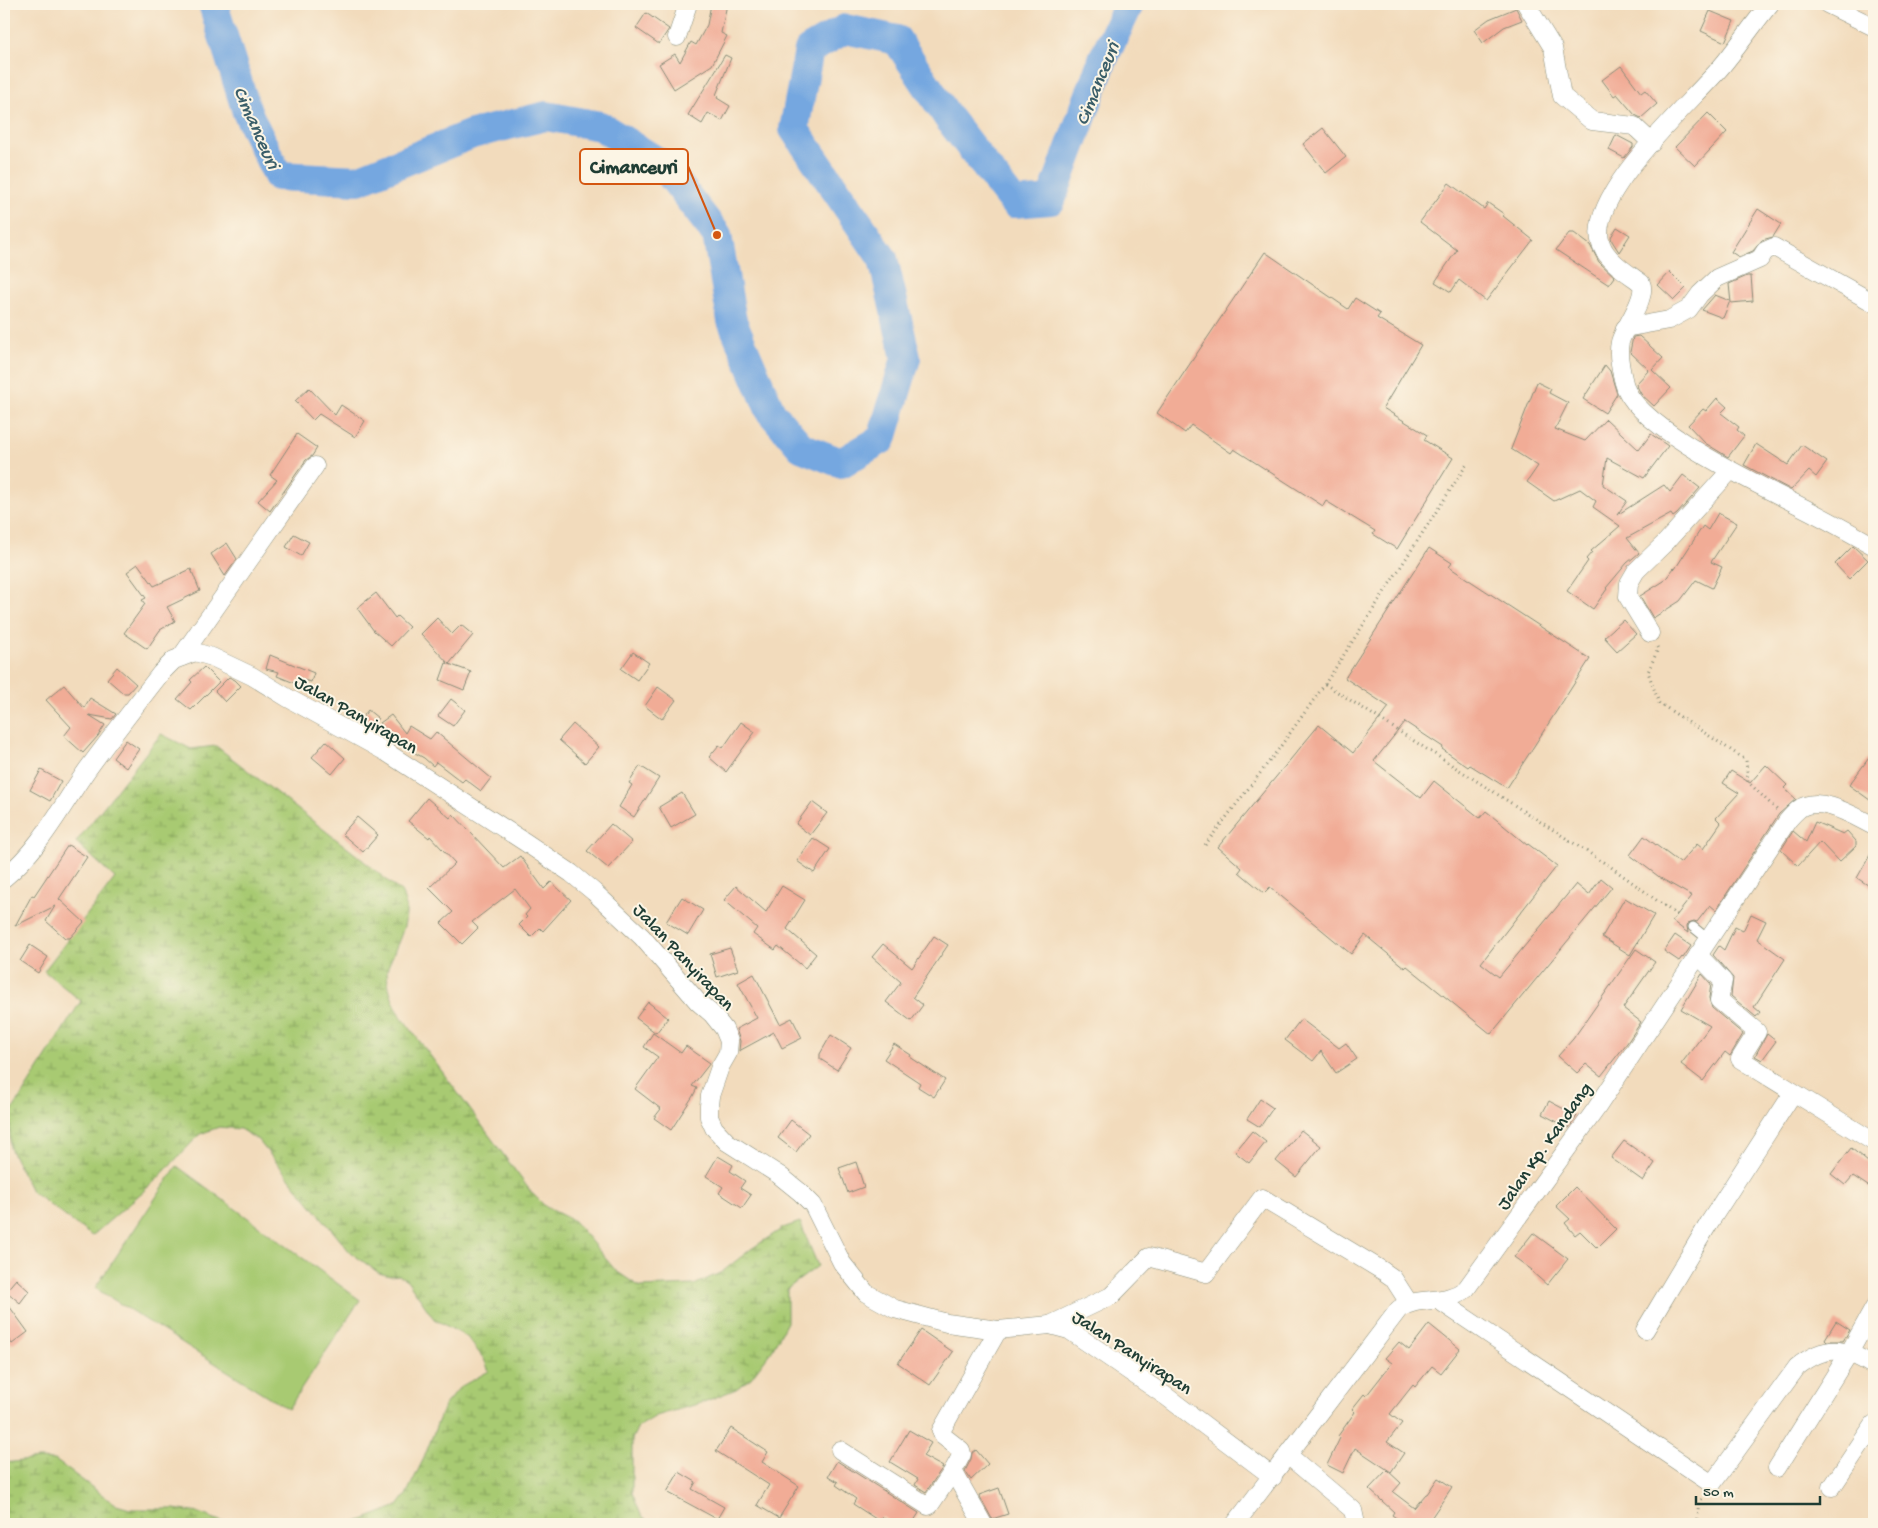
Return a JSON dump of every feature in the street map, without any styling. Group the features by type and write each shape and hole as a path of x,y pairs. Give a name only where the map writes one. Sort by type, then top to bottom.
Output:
{"street":[{"path":"677,37 688,4"},
{"path":"1526,4 1553,48 1562,96 1592,121 1634,126 1652,143"},
{"path":"1770,4 1721,67 1617,184 1601,218 1601,244 1607,255 1642,284 1644,289 1642,297 1625,328 1620,344 1620,360 1627,394 1646,415 1730,471 1806,508 1874,546"},
{"path":"1827,4 1874,27"},
{"path":"1625,328 1669,320 1689,310 1700,294 1717,278 1760,259 1765,250 1774,247 1874,303"},
{"path":"4,878 18,866 38,843 87,770 161,673 174,660 181,657 315,466"},
{"path":"1650,633 1628,597 1630,583 1636,571 1666,542 1730,471"},
{"name":"Jalan Panyirapan","path":"181,657 195,652 212,657 252,676 386,752 571,873 642,936 693,996 712,1014 724,1029 729,1041 728,1053 720,1067 710,1096 709,1117 714,1128 727,1142 779,1176 800,1192 812,1205 842,1263 866,1293 894,1309 947,1323 998,1330 1050,1325 1069,1330 1167,1397 1273,1477"},
{"name":"Jalan Kp. Kandang","path":"1409,1303 1440,1301 1456,1296 1466,1289 1596,1109 1788,820 1800,808 1810,804 1826,805 1869,820"},
{"path":"1698,955 1723,981 1719,1000 1757,1032 1740,1060 1874,1142"},
{"path":"1645,1330 1708,1223 1793,1093"},
{"path":"1050,1325 1111,1296 1149,1257 1206,1273 1262,1198 1383,1270 1393,1278 1409,1303 1400,1309 1273,1477 1235,1524"},
{"path":"1440,1301 1712,1484 1797,1367 1811,1356 1834,1350 1849,1353 1874,1366"},
{"path":"1776,1468 1849,1353 1874,1308"},
{"path":"840,1450 928,1506 930,1505 954,1471 962,1454 961,1450 943,1436 941,1431 998,1330"},
{"path":"1832,1487 1874,1424"},
{"path":"1288,1456 1353,1510 1356,1524"},
{"path":"954,1471 983,1524"}],"lane":[{"path":"1693,927 1709,940"}],"path":[{"path":"1205,845 1278,750 1325,684 1467,464"},
{"path":"1650,633 1658,649 1648,672 1659,703 1746,760 1748,782 1788,820"},
{"path":"1325,684 1611,867 1677,915"},
{"path":"1696,1524 1699,1503 1712,1484"}],"green space":[{"path":"161,734 191,749 216,746 401,892 406,908 406,916 387,970 390,992 398,1012 531,1192 546,1207 574,1221 616,1271 640,1287 694,1285 722,1272 751,1249 783,1228 800,1222 818,1266 787,1289 787,1322 772,1350 751,1378 736,1389 701,1403 656,1416 638,1427 632,1439 632,1493 641,1515 652,1524 352,1524 398,1506 406,1495 424,1458 444,1406 460,1387 489,1371 484,1359 467,1337 434,1319 407,1280 399,1275 390,1276 379,1273 350,1252 258,1140 240,1129 219,1127 200,1134 155,1181 92,1236 31,1191 10,1148 10,1114 81,1001 44,971 115,878 76,842"},
{"path":"177,1166 360,1300 288,1409 95,1288"},
{"path":"39,1459 55,1460 116,1505 130,1509 174,1509 199,1513 228,1524 4,1524 4,1463"}],"building":[{"path":"711,4 727,4 721,33 727,36 712,65 674,89 659,64 675,54 680,62 691,42 696,45 707,25"},
{"path":"1516,8 1522,20 1504,27 1483,43 1474,30 1489,19"},
{"path":"1710,11 1734,21 1725,42 1701,31"},
{"path":"646,13 669,29 659,44 636,28"},
{"path":"725,55 731,58 716,95 718,96 717,98 730,106 722,121 708,113 702,124 688,115"},
{"path":"1621,66 1641,93 1645,90 1657,104 1641,118 1635,115 1617,94 1614,96 1602,80"},
{"path":"1708,113 1727,132 1695,166 1675,147"},
{"path":"1323,128 1346,157 1326,173 1303,144"},
{"path":"1616,135 1633,144 1633,147 1624,158 1609,150"},
{"path":"1449,183 1484,209 1488,203 1504,214 1503,216 1533,240 1486,301 1459,280 1451,292 1435,282 1457,250 1420,222"},
{"path":"1758,209 1781,224 1773,237 1762,240 1753,251 1739,257 1731,252"},
{"path":"1617,227 1630,235 1619,252 1611,237"},
{"path":"1569,233 1574,233 1590,245 1599,262 1615,277 1609,285 1556,250"},
{"path":"1265,252 1348,309 1355,298 1380,314 1377,318 1421,345 1383,408 1427,435 1424,440 1453,458 1397,549 1373,534 1375,531 1326,501 1323,506 1234,449 1231,453 1191,425 1185,433 1157,413"},
{"path":"1670,272 1686,288 1674,300 1658,285"},
{"path":"1751,276 1753,301 1731,303 1729,284"},
{"path":"1715,295 1730,301 1723,318 1702,310"},
{"path":"1639,336 1663,358 1652,370 1671,388 1654,406 1641,394 1636,384 1649,370 1630,352 1633,337"},
{"path":"1605,365 1610,371 1617,394 1605,413 1583,399"},
{"path":"1537,382 1551,389 1549,393 1568,403 1555,429 1585,441 1606,419 1639,450 1651,434 1668,446 1644,478 1607,458 1603,485 1627,501 1617,515 1664,485 1670,492 1683,475 1700,488 1673,517 1671,514 1627,538 1639,553 1627,563 1606,588 1593,609 1567,591 1588,561 1586,559 1591,551 1620,526 1593,507 1596,501 1580,489 1554,501 1527,482 1538,466 1511,449"},
{"path":"309,388 335,415 341,405 365,421 355,437 319,414 313,420 295,401"},
{"path":"1717,398 1727,407 1721,413 1739,427 1737,430 1744,436 1728,457 1705,443 1688,425 1703,409 1706,411"},
{"path":"297,434 317,448 312,456 306,460 270,511 258,501 277,480 270,475"},
{"path":"1756,444 1788,465 1802,445 1827,462 1816,477 1809,471 1791,490 1744,465"},
{"path":"1718,513 1737,523 1711,562 1722,567 1712,588 1696,580 1680,601 1653,618 1640,596 1664,581 1675,569 1703,526 1708,530"},
{"path":"294,534 309,542 301,556 286,547"},
{"path":"227,543 237,559 225,576 211,554"},
{"path":"1853,546 1868,560 1849,579 1835,564"},
{"path":"1429,548 1452,563 1449,567 1590,659 1507,788 1470,765 1468,767 1442,749 1443,747 1405,722 1374,761 1421,798 1434,781 1480,818 1486,811 1527,845 1557,866 1481,963 1499,977 1576,884 1589,895 1601,878 1612,887 1491,1034 1407,966 1405,968 1365,935 1351,954 1270,887 1264,893 1239,872 1242,868 1218,847 1319,725 1353,753 1389,707 1345,678"},
{"path":"138,564 154,586 191,569 200,591 167,607 175,621 160,630 147,649 124,633 145,604 142,600 146,598 127,572"},
{"path":"376,593 395,618 397,616 409,627 391,646 374,631 357,608"},
{"path":"437,618 452,634 461,625 473,635 449,664 421,634"},
{"path":"1623,620 1636,634 1617,651 1604,637"},
{"path":"633,652 649,663 637,680 621,669"},
{"path":"270,655 314,673 311,682 299,679 297,684 277,676 279,672 266,669"},
{"path":"446,663 471,672 464,690 440,680"},
{"path":"117,667 136,684 128,693 123,693 107,679"},
{"path":"204,667 219,682 191,710 177,699 192,682 190,680"},
{"path":"229,677 241,686 225,702 215,691"},
{"path":"64,685 84,708 90,698 116,714 112,719 89,715 105,725 83,753 64,736 71,727 46,700"},
{"path":"658,687 676,700 662,719 645,706"},
{"path":"451,699 465,710 453,726 438,716"},
{"path":"368,710 378,718 369,730 359,722"},
{"path":"391,715 405,733 409,726 430,739 436,732 491,778 481,791 465,779 462,782 436,762 433,766 424,758 394,741 380,723"},
{"path":"741,722 755,732 726,772 709,757 719,745 723,748"},
{"path":"573,724 599,747 585,763 559,740"},
{"path":"126,740 139,749 126,768 113,758"},
{"path":"326,741 345,758 332,774 312,757"},
{"path":"1874,751 1874,803 1849,785"},
{"path":"1766,765 1787,785 1784,788 1796,799 1779,814 1716,910 1710,905 1697,922 1688,923 1688,933 1672,921 1692,896 1662,879 1630,855 1644,836 1680,863 1697,844 1703,849 1721,823 1716,818 1739,793 1723,783 1731,771 1750,783"},
{"path":"640,766 659,778 634,817 619,807 632,785 629,783"},
{"path":"41,770 61,781 50,801 30,790"},
{"path":"682,793 695,814 671,828 659,807"},
{"path":"427,798 450,818 453,814 504,868 520,856 544,889 551,882 571,900 543,931 540,928 531,937 519,925 527,917 525,915 530,909 515,889 472,922 478,928 462,944 441,923 453,912 429,888 455,863 430,836 429,838 408,821"},
{"path":"812,802 827,813 810,835 796,824"},
{"path":"357,817 378,835 363,852 342,834"},
{"path":"1815,822 1843,834 1847,831 1856,841 1856,846 1839,862 1820,842 1798,866 1781,850 1793,831 1806,842"},
{"path":"611,824 632,842 608,868 587,851"},
{"path":"813,838 830,849 814,873 797,861"},
{"path":"68,845 87,857 59,899 84,922 70,938 65,938 46,921 55,906 15,926 32,895 34,896"},
{"path":"1874,848 1874,889 1857,878"},
{"path":"736,886 766,912 782,886 805,900 787,929 816,954 805,968 778,946 775,950 753,934 757,928 724,900"},
{"path":"682,897 703,910 688,935 666,922"},
{"path":"1625,898 1654,915 1630,955 1602,937"},
{"path":"1751,914 1766,921 1757,939 1785,959 1754,1007 1760,1012 1756,1017 1731,996 1733,978 1713,955 1719,946 1724,950 1735,927 1743,931"},
{"path":"1675,935 1691,946 1679,961 1664,951"},
{"path":"934,936 948,945 913,997 923,1005 911,1021 886,1002 901,982 872,957 883,944 912,968"},
{"path":"30,945 48,957 38,973 20,961"},
{"path":"730,948 738,970 717,977 710,954"},
{"path":"1636,949 1655,962 1623,1008 1641,1022 1601,1076 1586,1064 1577,1073 1558,1056 1573,1039"},
{"path":"754,974 780,1024 792,1018 802,1038 782,1048 774,1032 739,1051 740,1041 736,1029 757,1018 738,983"},
{"path":"1702,974 1711,984 1709,998 1712,1008 1743,1034 1730,1056 1725,1052 1703,1081 1681,1064 1710,1026 1681,1009"},
{"path":"648,1002 668,1018 656,1033 636,1018"},
{"path":"1301,1019 1339,1048 1346,1043 1357,1059 1336,1073 1321,1051 1313,1061 1285,1040"},
{"path":"653,1033 681,1053 686,1046 710,1063 692,1086 697,1088 671,1130 654,1118 661,1109 635,1089 658,1057 644,1047"},
{"path":"1767,1034 1776,1041 1762,1060 1755,1056"},
{"path":"831,1035 851,1048 837,1070 820,1059 820,1054"},
{"path":"894,1044 945,1080 934,1097 918,1087 920,1083 884,1059"},
{"path":"1260,1099 1273,1108 1260,1127 1247,1119"},
{"path":"1549,1101 1577,1116 1569,1128 1542,1114"},
{"path":"791,1120 809,1134 796,1152 778,1138"},
{"path":"1301,1130 1321,1146 1296,1177 1276,1161"},
{"path":"1252,1131 1266,1142 1249,1163 1235,1152"},
{"path":"1624,1141 1655,1163 1643,1181 1611,1158"},
{"path":"1851,1148 1874,1167 1874,1190 1853,1176 1845,1185 1831,1174"},
{"path":"718,1156 733,1165 730,1171 745,1181 740,1188 751,1195 742,1208 719,1193 723,1187 706,1176"},
{"path":"856,1162 864,1187 848,1193 839,1168"},
{"path":"1575,1187 1616,1229 1597,1248 1580,1231 1575,1235 1565,1223 1570,1219 1556,1206"},
{"path":"1533,1233 1568,1259 1547,1285 1532,1270 1514,1257"},
{"path":"16,1279 29,1291 20,1303 6,1291"},
{"path":"4,1299 28,1332 12,1344 4,1333"},
{"path":"1836,1321 1850,1330 1843,1341 1827,1341 1825,1339"},
{"path":"1429,1324 1460,1349 1441,1373 1432,1366 1415,1387 1413,1385 1390,1414 1402,1423 1387,1442 1404,1453 1391,1472 1355,1448 1343,1473 1327,1465 1340,1438 1338,1436 1355,1412 1352,1409 1364,1394 1366,1396 1392,1363 1385,1358 1399,1342 1409,1350"},
{"path":"921,1330 953,1352 930,1385 898,1363"},
{"path":"731,1428 768,1452 762,1462 799,1486 779,1518 757,1505 769,1485 716,1451"},
{"path":"909,1430 931,1443 923,1456 943,1467 926,1492 915,1485 918,1479 890,1462"},
{"path":"976,1450 988,1464 971,1480 965,1471 972,1453"},
{"path":"837,1461 919,1513 912,1524 893,1524 882,1517 879,1521 853,1504 856,1499 836,1485 838,1482 828,1476"},
{"path":"1387,1470 1401,1483 1393,1492 1414,1508 1438,1478 1452,1487 1427,1524 1405,1524 1392,1515 1394,1512 1369,1489"},
{"path":"679,1472 696,1482 692,1489 724,1507 717,1519 667,1492"},
{"path":"999,1488 1008,1514 992,1519 979,1495"}],"waterway":[{"name":"Cimanceuri","path":"213,4 247,112 278,176 358,180 472,134 546,116 600,126 663,165 717,235 732,321 771,412 801,447 841,463 882,439 906,358 883,259 794,129 809,50 845,29 897,40 949,119 1014,203 1051,200 1103,59 1129,4"}],"place":[{"name":"Cimanceuri","path":"717,235"}]}
